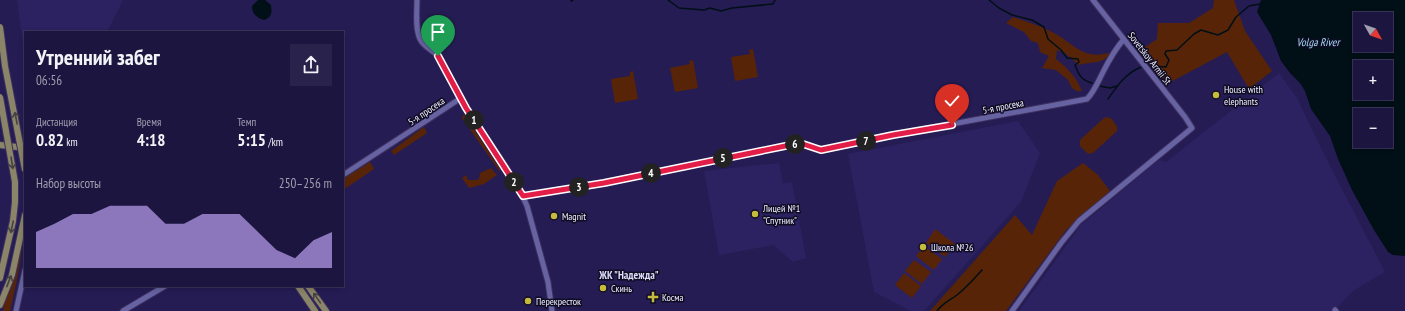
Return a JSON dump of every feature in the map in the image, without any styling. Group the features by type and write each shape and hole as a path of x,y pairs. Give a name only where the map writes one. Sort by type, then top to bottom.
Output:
{"main road":[{"path":"0,27 5,66 24,165"},
{"path":"0,97 15,182 14,211 0,278"},
{"path":"0,146 24,148"},
{"path":"0,305 12,275 24,220"},
{"path":"299,287 315,311"},
{"path":"309,287 326,311"}],"street":[{"path":"417,0 417,19 420,40 426,47 438,56 466,108 523,196 548,282 552,311"},
{"name":"Sovetskoy Armii St","path":"1012,311 1061,243 1080,221 1192,128 1186,117 1093,0"},
{"name":"5-я просека","path":"523,196 604,183 800,143 821,150 1087,99 1093,93 1102,73 1118,46 1124,39"},
{"name":"5-я просека","path":"344,174 461,98"},
{"path":"16,311 24,275"},
{"path":"123,311 163,287"}],"shaded area":[{"path":"17,0 123,0 108,31 24,31 24,53"},
{"path":"1214,0 1234,0 1245,31 1272,71 1249,89 1227,52 1167,84 1141,50 1157,39 1158,23 1189,23 1213,8"},
{"path":"1013,17 1049,31 1087,53 1094,55 1112,52 1101,61 1079,65 1065,53 1057,50 1056,59 1071,73 1082,91 1077,91 1072,88 1068,80 1056,70 1042,68 1049,56 1040,52 1038,43 1031,41 1024,32 1006,23"},
{"path":"753,49 758,77 735,81 731,57 750,54 749,50"},
{"path":"693,60 698,88 675,92 670,68 690,64 689,61"},
{"path":"633,71 638,99 615,103 611,79 630,76 630,72"},
{"path":"1279,73 1297,98 1385,272 1353,291 1334,311 1019,311 1081,225 1159,160 1166,162"},
{"path":"464,114 500,169 500,172 462,118"},
{"path":"1107,117 1112,119 1117,127 1117,131 1093,153 1088,154 1080,146 1080,140"},
{"name":"Школа №26","path":"1018,121 1040,153 1021,202 924,311 911,311 874,292 848,154"},
{"path":"424,127 427,133 394,155 391,151"},
{"path":"370,162 374,169 344,189 344,178"},
{"name":"Лицей №1 \"Спутник\"","path":"779,163 783,183 792,182 806,258 793,262 773,245 719,255 704,171"},
{"path":"1083,163 1098,175 1110,191 1066,230 1006,311 930,311 1015,215 1032,235 1057,181"},
{"path":"491,168 497,175 484,184 469,188 462,178 466,175 468,180 477,180 479,179 480,173"},
{"path":"935,229 955,244 945,257 926,243"},
{"path":"18,239 22,239 18,275 10,311 3,311"},
{"path":"924,246 942,259 934,270 916,256"},
{"path":"914,260 931,272 922,284 905,271"},
{"path":"904,273 921,286 912,298 895,285"}],"water":[{"path":"258,0 265,0 271,5 271,14 269,18 264,20 257,17 254,13 252,6"},
{"name":"Volga River","path":"1261,0 1405,0 1405,256 1393,255 1388,252 1374,230 1352,190 1338,159 1330,136 1311,109 1305,91 1300,83 1281,61 1271,35 1257,12"}],"waterway":[{"path":"668,0 679,8 704,10 710,8 721,11 732,8 773,4 775,0"},
{"path":"989,0 999,8 1012,15 1032,20 1044,27 1048,39 1061,50 1067,58 1078,59 1079,62 1075,65 1079,74 1083,79 1092,83"},
{"path":"1151,66 1166,67 1169,60 1165,54 1166,51 1177,50 1194,34 1201,30 1218,35 1228,30 1236,17 1249,6 1260,4"},
{"path":"1108,99 1130,73 1141,67"},
{"path":"1099,86 1110,88 1117,86"},
{"path":"937,311 964,289 982,270"}],"place":[{"name":"House with elephants","path":"1216,95"},
{"name":"Лицей №1 \"Спутник\"","path":"755,214"},
{"name":"Magnit","path":"554,216"},
{"name":"Школа №26","path":"923,247"},
{"name":"Скинь","path":"603,288"},
{"name":"Косма","path":"653,297"},
{"name":"Перекресток","path":"528,301"}],"district":[{"name":"ЖК \"Надежда\"","path":"629,275"}],"route":[{"path":"438,56 453,81 466,108 523,196 604,183 800,143 821,150 893,135 952,125"}]}
